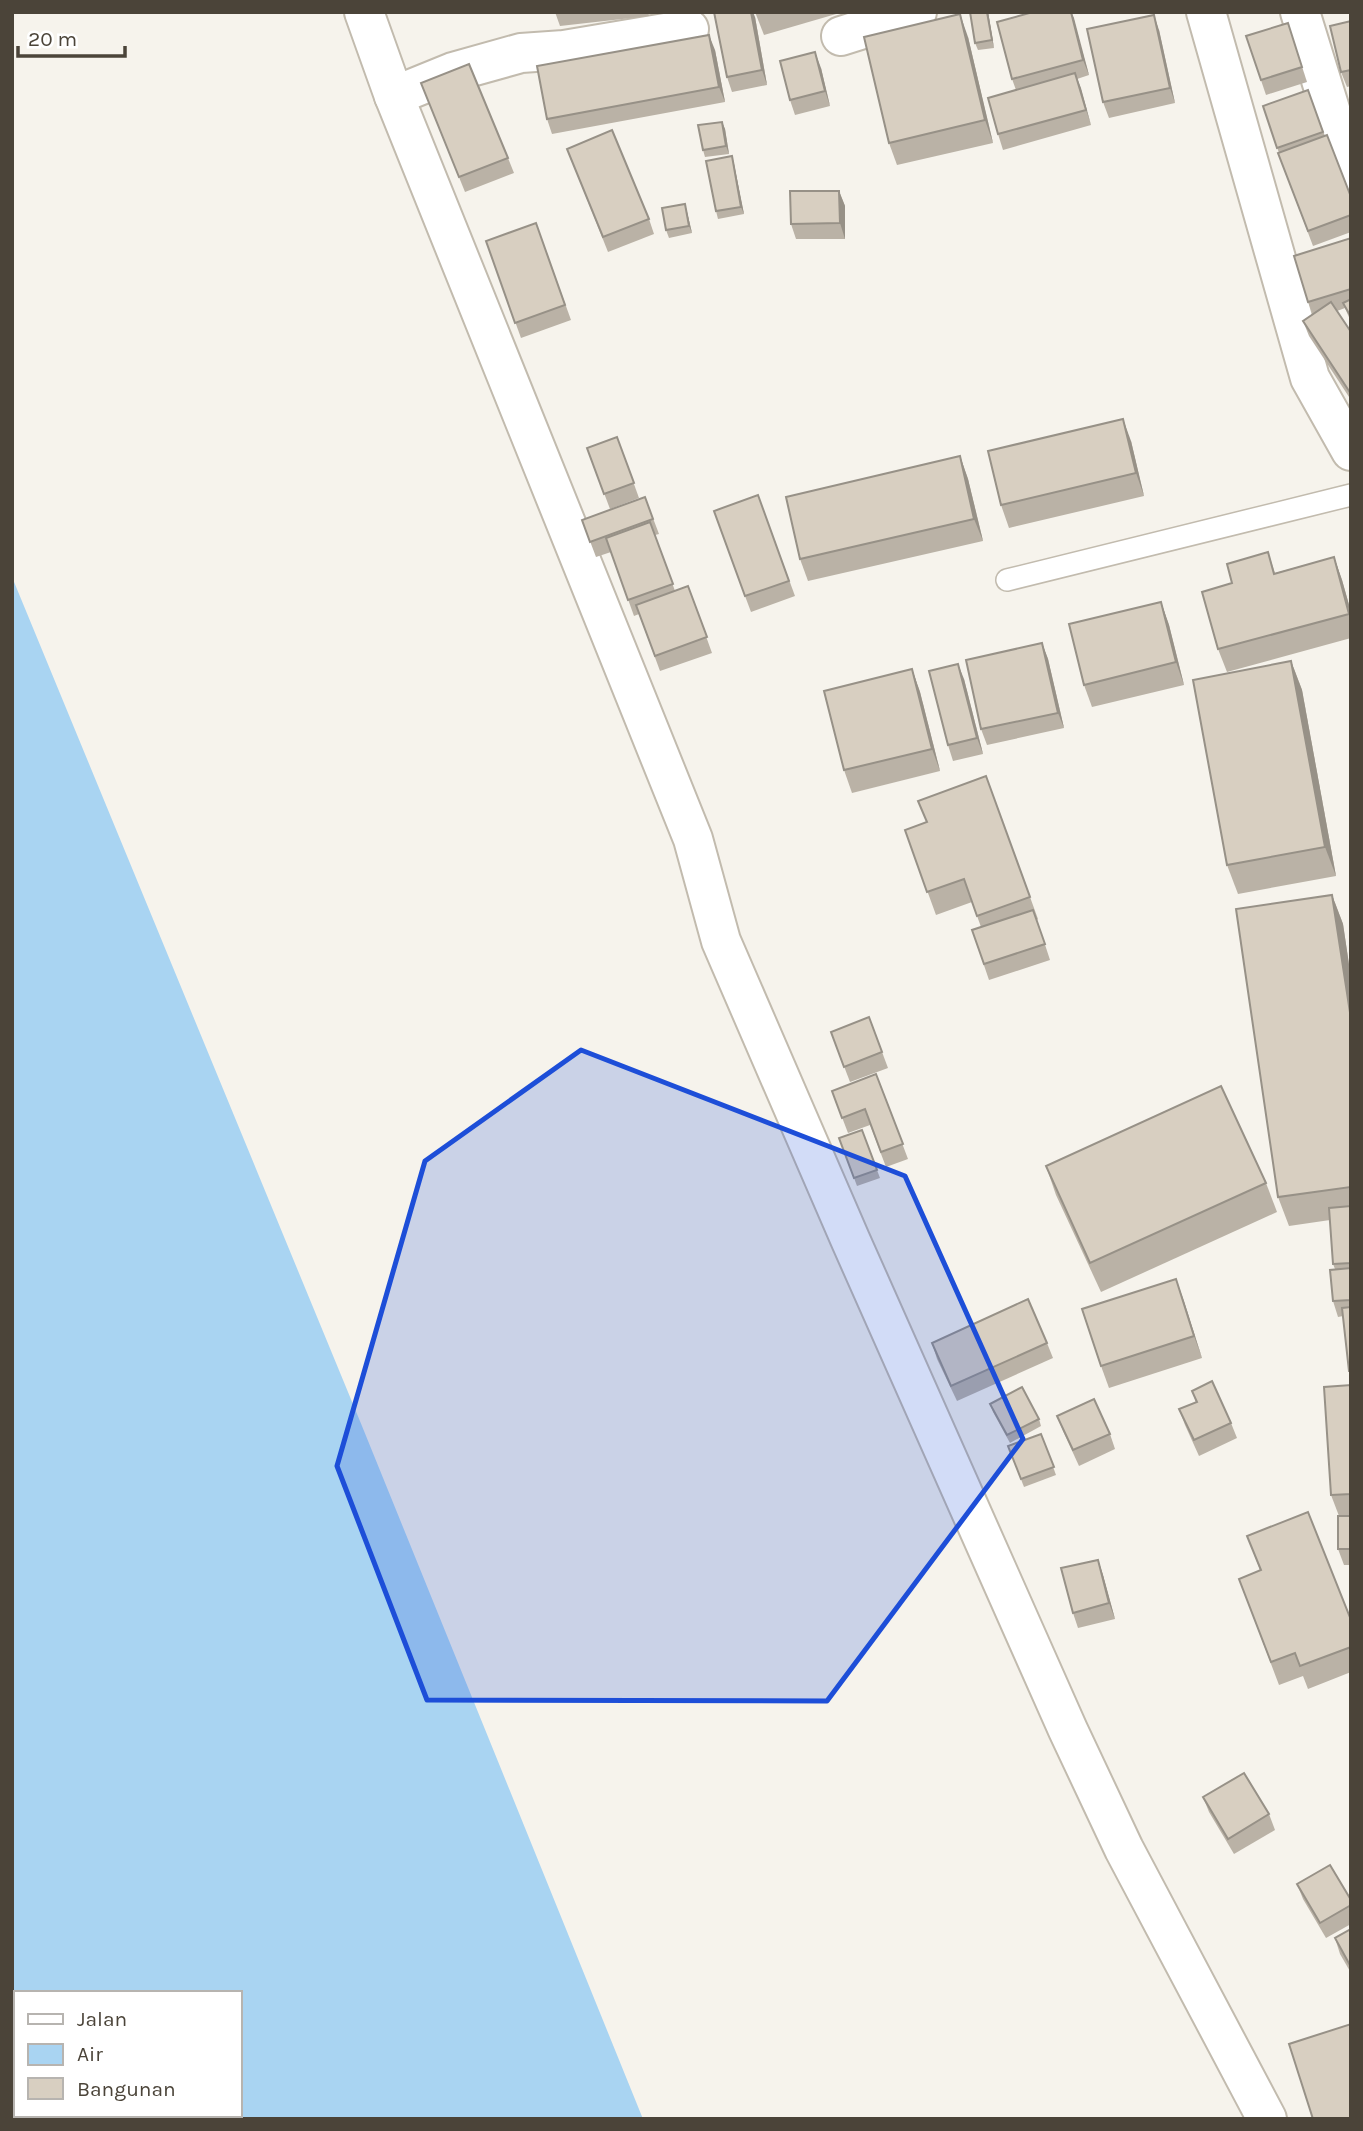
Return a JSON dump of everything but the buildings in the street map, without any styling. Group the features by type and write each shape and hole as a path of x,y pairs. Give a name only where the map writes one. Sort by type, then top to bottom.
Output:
{"street":[{"path":"364,12 394,96 693,839 721,941 1073,1742 1130,1861 1267,2119"},
{"path":"841,36 917,12"},
{"path":"1206,12 1310,378 1351,451"},
{"path":"1300,12 1351,177"},
{"path":"394,96 453,72 522,53 564,50 689,29"}],"lane":[{"path":"1007,580 1351,495"}],"highlighted area":[{"path":"581,1050 905,1176 1023,1439 827,1701 427,1700 337,1466 425,1161"}],"water":[{"path":"12,577 362,1426 643,2119 12,2119"}]}
